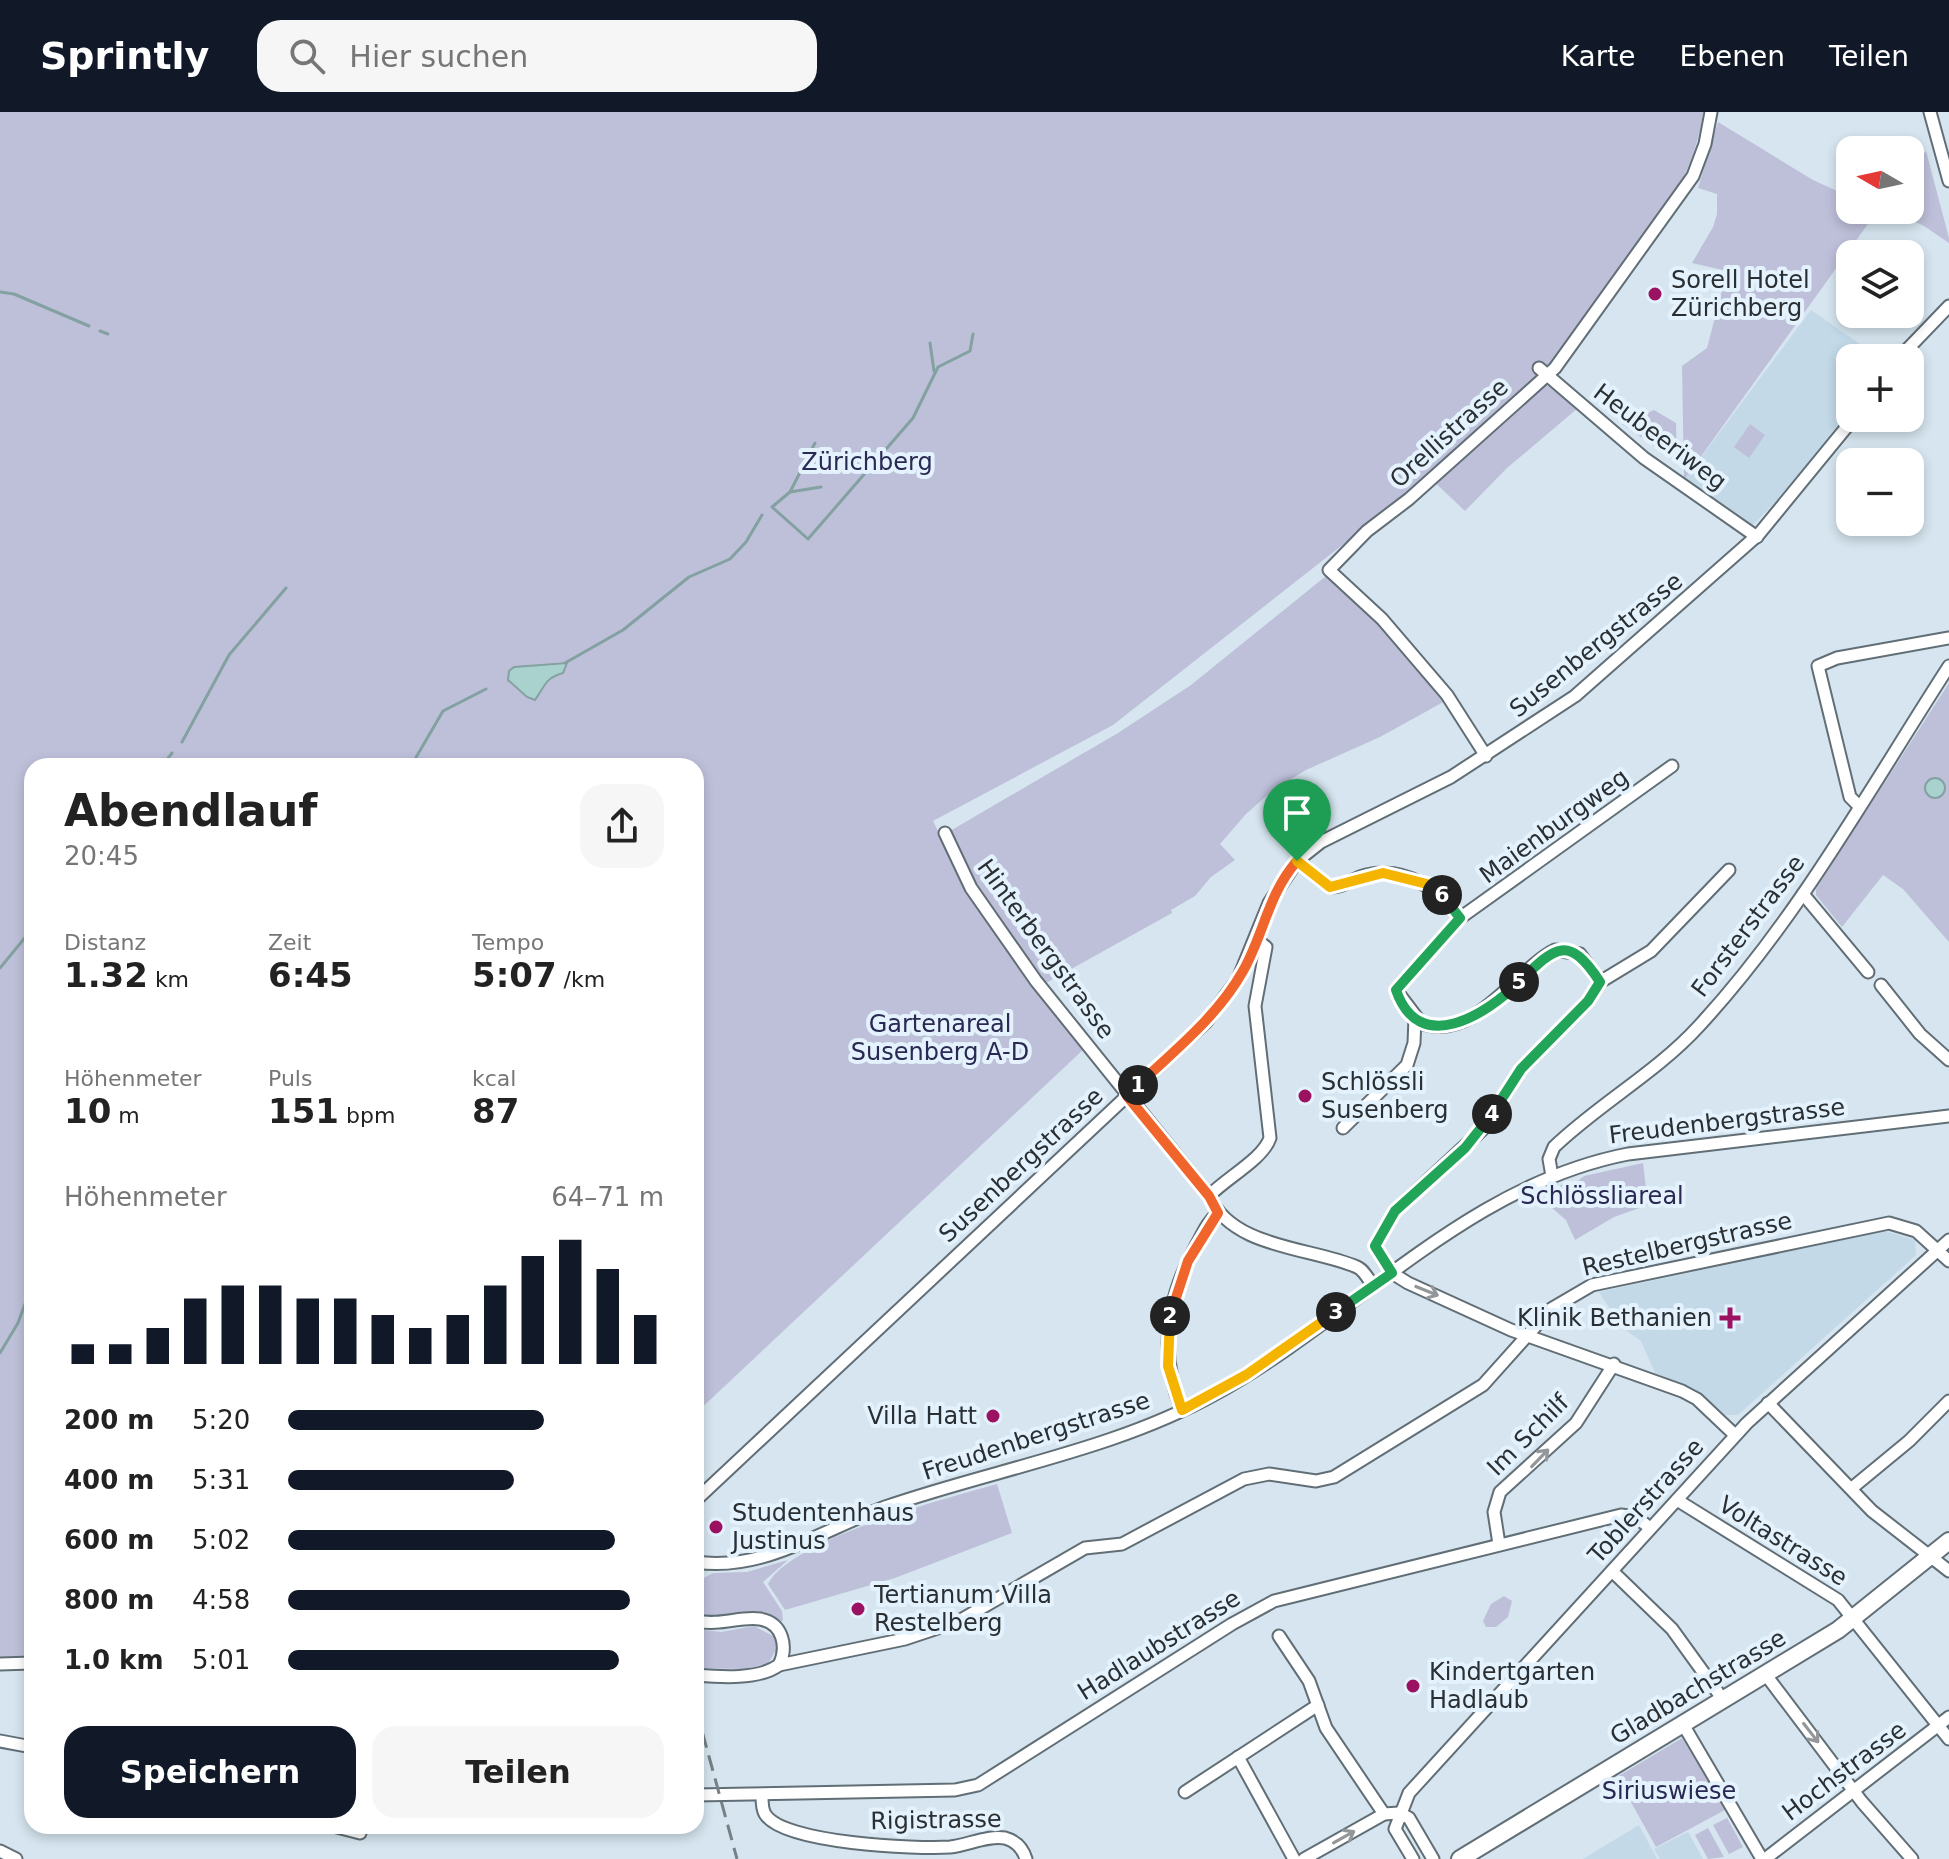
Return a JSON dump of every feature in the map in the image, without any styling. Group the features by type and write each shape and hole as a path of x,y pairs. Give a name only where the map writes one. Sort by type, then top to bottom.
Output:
{"street":[{"name":"Orellistrasse","path":"1486,756 1447,695 1382,619 1329,570 1367,531 1543,372 1687,186 1702,154 1711,112"},
{"path":"1930,112 1949,181"},
{"path":"1912,344 1949,306"},
{"name":"Heubeeriweg","path":"1543,372 1644,458 1757,537"},
{"name":"Susenbergstrasse","path":"704,1493 1215,1011 1238,979 1257,940 1269,903 1297,861 1321,842 1486,756 1600,676 1757,537 1843,432"},
{"path":"1858,805 1850,797 1818,666 1837,658 1949,638"},
{"name":"Forsterstrasse","path":"1552,1176 1549,1159 1554,1147 1690,1035 1803,894 1949,666"},
{"name":"Maienburgweg","path":"1415,1018 1397,994 1397,988 1460,918 1672,766"},
{"name":"Hinterbergstrasse","path":"945,833 961,871 991,917 1127,1096 1209,1196 1218,1213"},
{"path":"1297,861 1330,887 1375,873 1421,882 1436,890 1460,918"},
{"path":"1729,870 1719,888 1651,951 1600,982 1588,1001 1521,1069 1483,1129 1387,1221 1375,1246 1392,1273 1408,1283 1528,1335 1614,1364 1697,1399 1735,1435"},
{"path":"1803,894 1868,972"},
{"path":"1209,1196 1228,1177 1261,1154 1270,1138 1255,1006 1266,947 1257,940"},
{"path":"1343,1128 1407,1065 1414,1043 1415,1018 1431,1027 1456,1023 1512,989 1555,950 1580,954 1600,982"},
{"path":"1881,985 1920,1034 1949,1060"},
{"name":"Freudenbergstrasse","path":"704,1562 728,1564 758,1559 884,1508 1097,1443 1182,1410 1246,1375 1476,1214 1552,1176 1628,1154 1949,1116"},
{"path":"1182,1410 1168,1366 1169,1318 1188,1261 1218,1213 1296,1252 1359,1268 1373,1286"},
{"name":"Restelbergstrasse","path":"704,1675 760,1673 779,1665 905,1639 959,1621 1085,1548 1122,1544 1244,1479 1269,1474 1316,1481 1334,1477 1483,1385 1561,1301 1592,1285 1889,1223 1916,1231 1949,1261"},
{"name":"Toblerstrasse","path":"1399,1813 1409,1793 1735,1435 1949,1240"},
{"name":"Im Schilf","path":"1499,1544 1494,1512 1500,1492 1576,1423 1614,1364"},
{"path":"1852,1488 1909,1441 1949,1401"},
{"path":"1768,1403 1872,1511 1949,1571"},
{"name":"Voltastrasse","path":"1677,1500 1838,1600 1949,1739"},
{"name":"Hadlaubstrasse","path":"704,1795 955,1790 978,1785 1259,1608 1621,1515 1636,1517 1650,1528"},
{"name":"Gladbachstrasse","path":"1460,1859 1684,1726 1855,1619 1949,1541"},
{"path":"1612,1571 1672,1629 1724,1701"},
{"path":"704,1622 725,1624 753,1619 767,1621 783,1639 779,1665"},
{"path":"1279,1636 1309,1681 1326,1728 1384,1814"},
{"path":"0,1664 24,1663"},
{"path":"1766,1675 1912,1859"},
{"path":"1185,1792 1318,1705"},
{"name":"Hochstrasse","path":"1764,1859 1949,1717"},
{"path":"1684,1726 1764,1859"},
{"path":"0,1741 24,1746"},
{"path":"1238,1757 1294,1859"},
{"name":"Rigistrasse","path":"762,1796 763,1811 768,1818 814,1837 855,1843 951,1847 1005,1838 1020,1847 1026,1859"},
{"path":"1399,1813 1395,1829 1413,1859"},
{"path":"1304,1859 1384,1814 1399,1813 1409,1818 1433,1859"},
{"path":"0,1851 16,1859"}],"shaded area":[{"path":"1811,310 1860,344 1836,344 1836,427 1795,481 1751,527 1684,480"},
{"path":"567,663 563,673 549,680 535,700 508,680 509,671 514,667"},
{"path":"1935,778 1942,781 1945,788 1942,795 1935,798 1928,795 1925,788 1928,781"},
{"name":"Klinik Bethanien","path":"1885,1231 1915,1240 1916,1255 1738,1415 1726,1415 1695,1389 1655,1373 1641,1341 1623,1328 1599,1292"},
{"path":"1639,1825 1657,1859 1583,1859"},
{"path":"1688,1832 1703,1859 1660,1859 1654,1849"}],"green space":[{"name":"Zürichberg","path":"0,112 1703,112 1696,146 1665,212 1645,244 1556,362 1538,379 1578,408 1507,468 1465,511 1429,477 1113,725 933,821 956,868 950,831 1118,733 1191,685 1326,576 1368,608 1447,700 1380,737 1306,770 1273,790 1246,814 1220,844 1235,860 1211,877 1195,896 1171,910 1172,913 1037,988 1085,1048 704,1405 704,758 24,758 24,1658 0,1659"},
{"path":"1718,122 1813,180 1836,191 1836,224 1868,224 1856,240 1836,240 1836,268 1684,480 1682,366 1707,348 1727,271 1692,263 1717,214 1717,194 1698,188"},
{"path":"1926,151 1949,243 1920,224 1924,224"},
{"path":"1654,410 1676,423 1677,462 1622,424"},
{"path":"1750,424 1765,435 1749,458 1734,447"},
{"path":"1949,683 1949,942 1903,889 1883,875 1842,927 1816,895 1816,889"},
{"name":"Schlössliareal","path":"1643,1163 1648,1205 1614,1217 1575,1240 1566,1220 1545,1202 1564,1182 1570,1188 1584,1176"},
{"path":"997,1484 1012,1533 895,1578 785,1610 768,1584 782,1567 837,1536 872,1522"},
{"path":"788,1560 763,1582 782,1611 783,1620 779,1623 764,1614 704,1616 704,1578 713,1573 747,1572"},
{"path":"1504,1596 1512,1601 1508,1617 1496,1627 1486,1627 1483,1621 1491,1604"},
{"path":"754,1626 775,1637 777,1648 768,1664 744,1669 704,1668 704,1630 721,1632"},
{"name":"Siriuswiese","path":"1682,1738 1725,1810 1656,1847 1617,1777"},
{"path":"1727,1818 1743,1847 1729,1854 1713,1825"},
{"path":"1708,1828 1724,1857 1708,1859 1695,1835"}],"waterway":[{"path":"0,292 14,294 89,326"},
{"path":"100,331 108,334"},
{"path":"821,487 790,492 772,507 808,539 913,418 938,367 970,351 973,334"},
{"path":"930,343 934,371"},
{"path":"790,492 815,443"},
{"path":"565,663 623,630 689,577 730,559 746,542 762,515"},
{"path":"182,742 229,655 286,588"},
{"path":"416,758 443,711 486,689"},
{"path":"168,758 172,753"},
{"path":"0,968 24,939"},
{"path":"0,1353 24,1307"}],"railway":[{"path":"704,1738 737,1859"}],"place":[{"name":"Sorell Hotel Zürichberg","path":"1655,294"},
{"name":"Schlössli Susenberg","path":"1305,1096"},
{"name":"Klinik Bethanien","path":"1730,1318"},
{"name":"Villa Hatt","path":"993,1416"},
{"name":"Studentenhaus Justinus","path":"716,1527"},
{"name":"Tertianum Villa Restelberg","path":"858,1609"},
{"name":"Kindertgarten Hadlaub","path":"1413,1686"}],"route":[{"path":"1297,861 1322,884 1330,887 1383,873 1421,882 1442,895 1460,918 1396,990 1411,1013 1421,1023 1431,1027 1441,1028 1456,1023 1487,1006 1512,989 1548,953 1555,950 1564,949 1580,954 1600,982 1588,1001 1521,1069 1483,1129 1443,1170 1404,1201 1387,1221 1375,1248 1392,1273 1246,1375 1182,1410 1168,1366 1166,1346 1171,1309 1188,1261 1218,1213 1209,1196 1127,1096 1206,1022 1230,992 1251,955 1269,903 1297,861"}],"park label":[{"name":"Gartenareal Susenberg A-D","path":"940,1038"}]}
